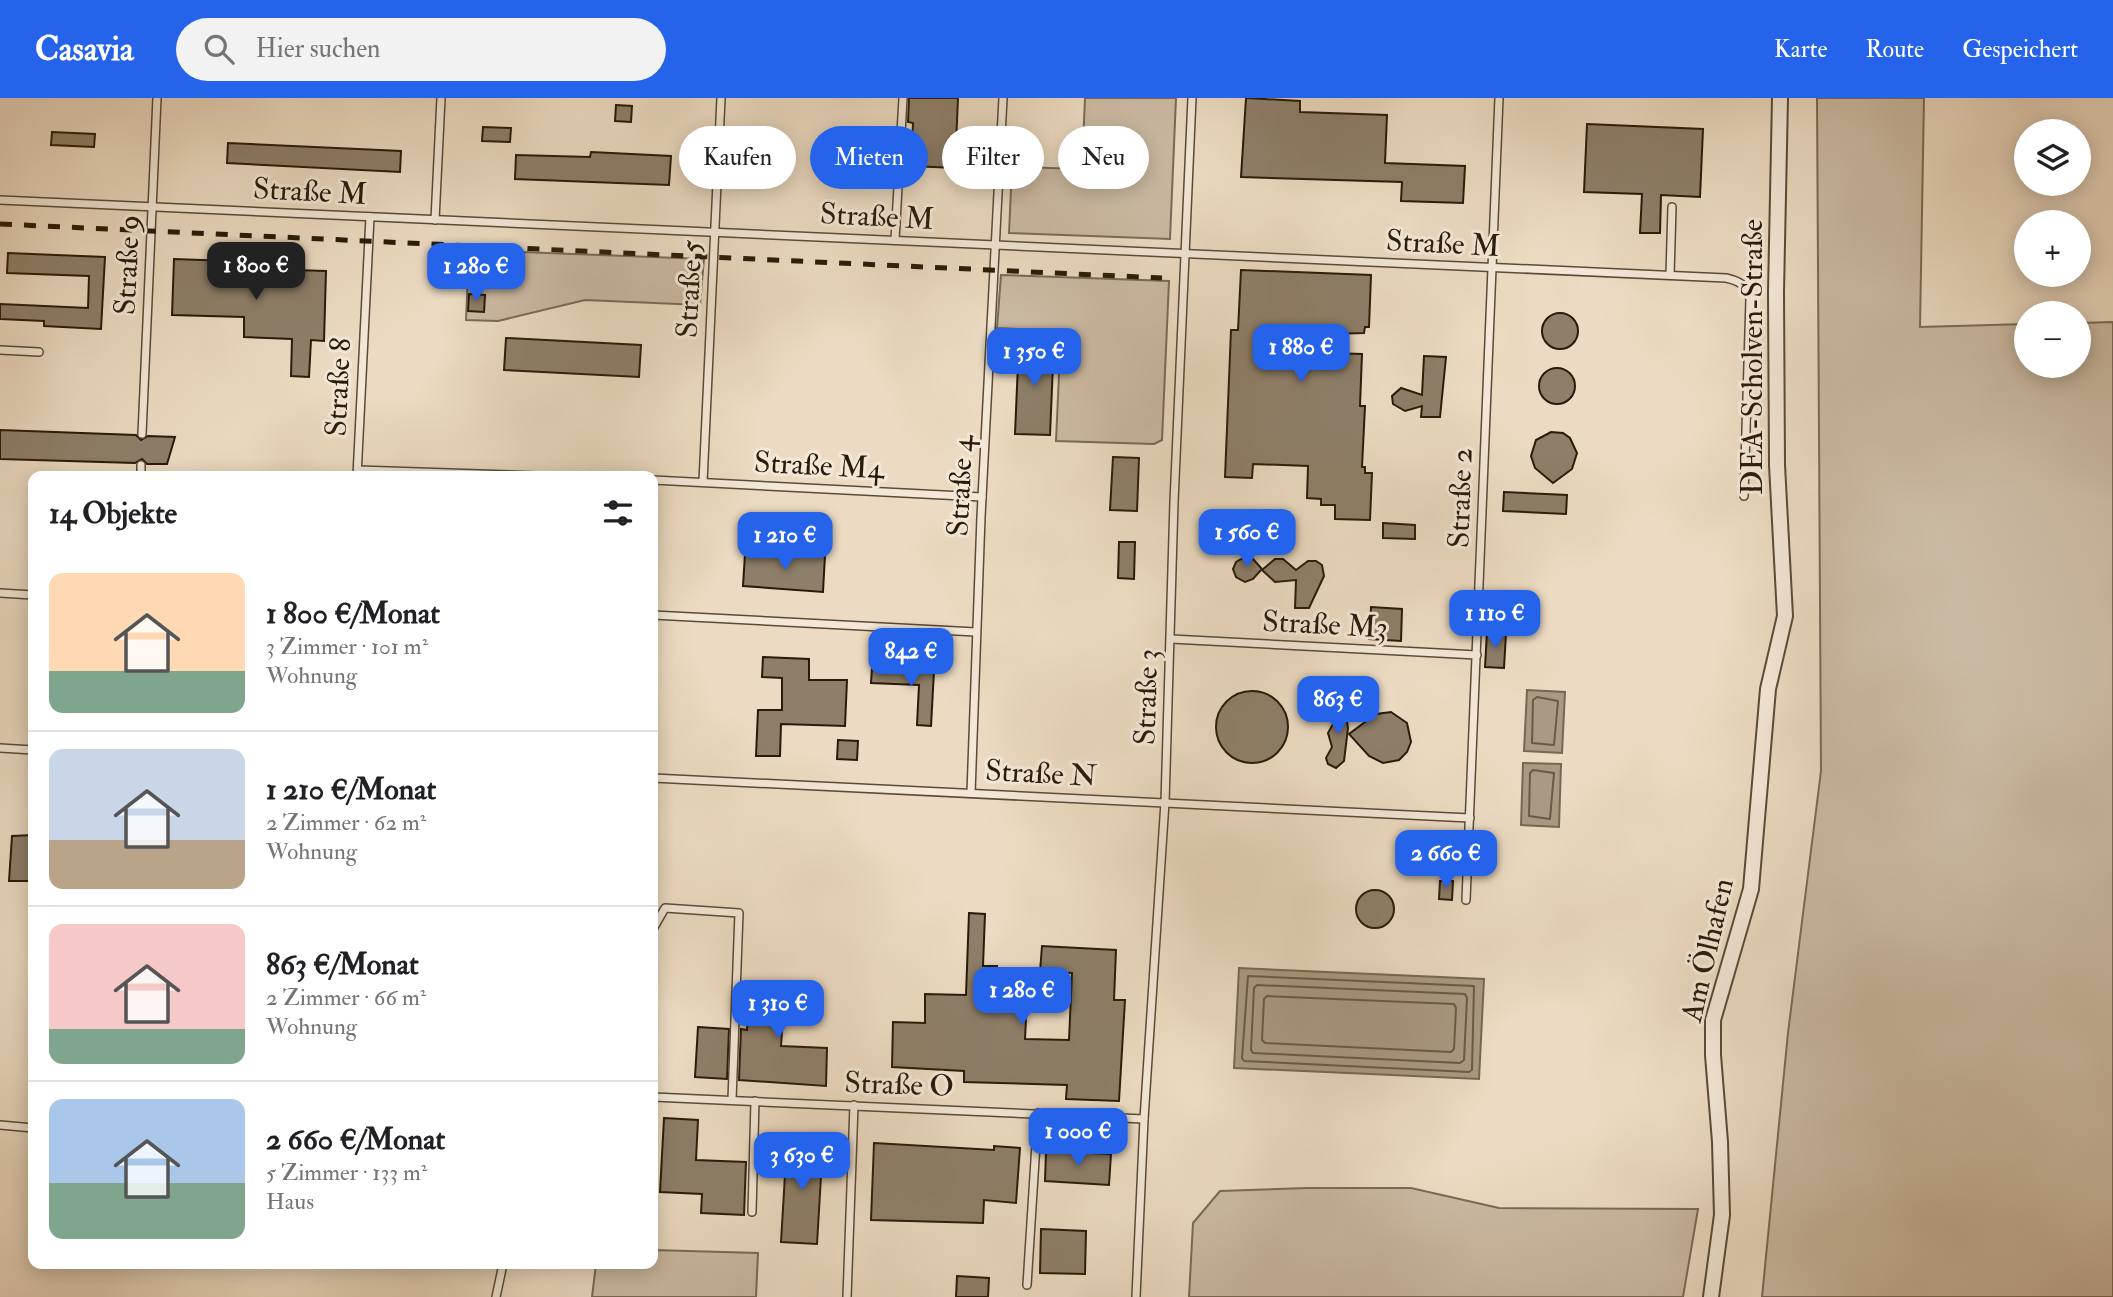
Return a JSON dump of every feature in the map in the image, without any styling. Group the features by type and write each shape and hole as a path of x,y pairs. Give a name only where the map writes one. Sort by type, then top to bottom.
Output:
{"street":[{"name":"DEA-Scholven-Straße","path":"1780,98 1776,292 1777,465 1785,616"},
{"name":"Am Ölhafen","path":"1711,1297 1722,1215 1713,1020 1751,889 1768,689 1785,616"}],"lane":[{"name":"Straße 9","path":"142,434 157,98"},
{"path":"435,220 442,98"},
{"name":"Straße 5","path":"703,482 721,98"},
{"path":"895,240 903,98"},
{"name":"Straße 4","path":"971,793 982,497 1003,98"},
{"name":"Straße 3","path":"1136,1297 1143,1119 1165,802 1192,98"},
{"name":"Straße 2","path":"1466,901 1499,98"},
{"name":"Straße M","path":"0,200 1726,278 1740,281 1747,289 1749,299 1744,496"},
{"path":"1670,275 1671,206"},
{"name":"Straße 8","path":"358,471 369,217"},
{"path":"0,350 39,352"},
{"path":"141,465 141,471"},
{"name":"Straße M4","path":"658,480 982,497"},
{"path":"0,593 28,595"},
{"path":"658,615 976,632"},
{"name":"Straße M3","path":"1171,639 1477,655"},
{"path":"0,748 28,750"},
{"name":"Straße N","path":"658,778 1470,818"},
{"path":"658,920 665,908 739,913 732,1100"},
{"name":"Straße O","path":"658,1098 1143,1119"},
{"path":"752,1212 755,1101"},
{"path":"847,1297 853,1105"},
{"path":"1027,1285 1038,1113"},
{"path":"0,1125 28,1128"},
{"path":"496,1297 502,1269"}],"shaded area":[{"path":"1085,98 1176,98 1170,239 1009,233 1011,189 1044,189 1044,168 1058,168 1058,189 1149,189 1149,126 1084,126"},
{"path":"1817,98 1924,98 1920,327 2014,324 2014,378 2091,378 2091,323 2113,322 2113,1297 1762,1297 1788,1033 1821,771"},
{"path":"469,250 704,259 700,305 585,300 498,321 466,320"},
{"path":"1001,275 1169,281 1162,440 1154,444 1056,441 1061,331 997,328"},
{"path":"1411,1188 1499,1208 1698,1209 1683,1297 1189,1297 1193,1223 1220,1191"},
{"path":"658,1250 758,1253 756,1297 592,1297 595,1269 658,1269"}],"water":[{"path":"1527,690 1565,692 1562,753 1524,751"},
{"path":"1523,763 1561,764 1559,827 1521,825"},
{"path":"1239,968 1484,979 1479,1079 1234,1068"}],"building":[{"path":"909,98 958,98 957,126 942,126 942,167 928,167 928,126 913,126 913,123 908,122"},
{"path":"1246,98 1300,101 1300,112 1387,115 1385,163 1465,166 1463,203 1401,201 1402,182 1241,177"},
{"path":"616,105 632,106 631,122 615,121"},
{"path":"1587,124 1703,129 1700,197 1661,195 1660,233 1640,233 1642,194 1584,192"},
{"path":"483,127 511,128 510,142 482,141"},
{"path":"52,132 95,134 94,147 51,145"},
{"path":"228,143 401,151 400,172 227,163"},
{"path":"591,152 671,156 669,185 515,179 516,155 590,157"},
{"path":"8,253 105,257 101,329 44,326 44,321 0,319 0,304 88,308 89,276 7,273"},
{"path":"174,259 229,261 229,268 326,271 324,341 311,340 309,377 291,376 292,339 244,337 244,317 172,315"},
{"path":"1241,270 1371,275 1369,327 1365,327 1364,333 1330,334 1330,353 1362,354 1360,406 1365,406 1362,467 1365,467 1365,473 1372,473 1370,520 1335,519 1335,505 1321,505 1321,499 1307,498 1308,466 1253,464 1252,478 1225,477 1231,330 1238,330"},
{"path":"469,294 485,295 484,312 468,311"},
{"path":"1560,313 1573,318 1578,331 1573,344 1560,349 1547,344 1542,331 1547,318"},
{"path":"506,338 641,345 639,377 504,370"},
{"path":"1019,340 1054,341 1050,435 1015,434"},
{"path":"1424,356 1446,357 1440,417 1421,417 1422,406 1405,411 1393,404 1392,396 1401,388 1422,395"},
{"path":"1557,368 1570,373 1575,386 1570,399 1557,404 1544,399 1539,386 1544,373"},
{"path":"0,430 136,435 141,440 148,436 175,437 167,464 147,464 142,459 135,463 0,459"},
{"path":"1551,432 1563,433 1570,438 1577,453 1572,469 1553,483 1535,468 1531,456 1536,440"},
{"path":"1113,457 1139,458 1137,511 1110,510"},
{"path":"1504,492 1567,495 1566,514 1503,511"},
{"path":"1383,523 1415,525 1415,539 1383,538"},
{"path":"1119,542 1135,542 1134,579 1118,578"},
{"path":"745,554 825,555 823,592 743,586"},
{"path":"1245,557 1253,559 1262,569 1253,579 1245,582 1236,577 1233,569 1236,562"},
{"path":"1275,559 1283,559 1296,570 1308,561 1316,561 1322,565 1324,576 1309,608 1295,608 1296,580 1275,582 1262,570"},
{"path":"1371,607 1402,609 1401,641 1369,639"},
{"path":"1487,632 1506,633 1504,668 1485,667"},
{"path":"763,657 809,659 809,680 847,680 845,726 781,724 780,756 756,756 758,710 782,710 782,678 762,677"},
{"path":"872,668 934,671 931,726 917,725 919,685 871,683"},
{"path":"1252,691 1272,697 1282,707 1288,727 1282,747 1272,757 1252,763 1232,757 1222,747 1216,727 1222,707 1232,697"},
{"path":"1335,704 1345,708 1348,728 1344,761 1336,768 1328,764 1326,758 1332,747 1328,733 1333,724 1328,713"},
{"path":"1391,712 1407,723 1411,742 1407,752 1399,760 1383,763 1369,756 1349,734 1376,714"},
{"path":"838,740 858,741 857,760 837,759"},
{"path":"28,835 28,881 9,881 12,836"},
{"path":"1440,881 1453,881 1452,900 1439,899"},
{"path":"1375,890 1389,895 1394,909 1389,923 1375,928 1361,923 1356,909 1361,895"},
{"path":"969,913 985,914 983,966 997,966 997,979 1003,979 1003,988 1023,989 1022,999 1027,999 1025,1039 1069,1040 1072,973 1040,972 1042,946 1116,950 1114,1000 1125,1000 1119,1101 1066,1099 1067,1085 964,1082 964,1071 892,1067 893,1022 925,1023 925,994 966,995"},
{"path":"750,982 813,988 813,1003 784,1003 781,1046 827,1048 826,1086 739,1080 741,1029 747,1030"},
{"path":"698,1027 729,1029 727,1079 695,1077"},
{"path":"664,1118 698,1120 696,1160 746,1162 744,1215 701,1213 702,1194 660,1192"},
{"path":"787,1141 823,1143 817,1244 781,1242"},
{"path":"874,1143 994,1150 994,1146 1020,1148 1016,1203 984,1200 983,1223 871,1220"},
{"path":"1046,1151 1111,1154 1109,1185 1045,1181"},
{"path":"1041,1229 1086,1231 1085,1274 1040,1273"},
{"path":"957,1276 989,1278 988,1297 956,1297"}],"railway":[{"path":"0,224 1162,278"}]}
